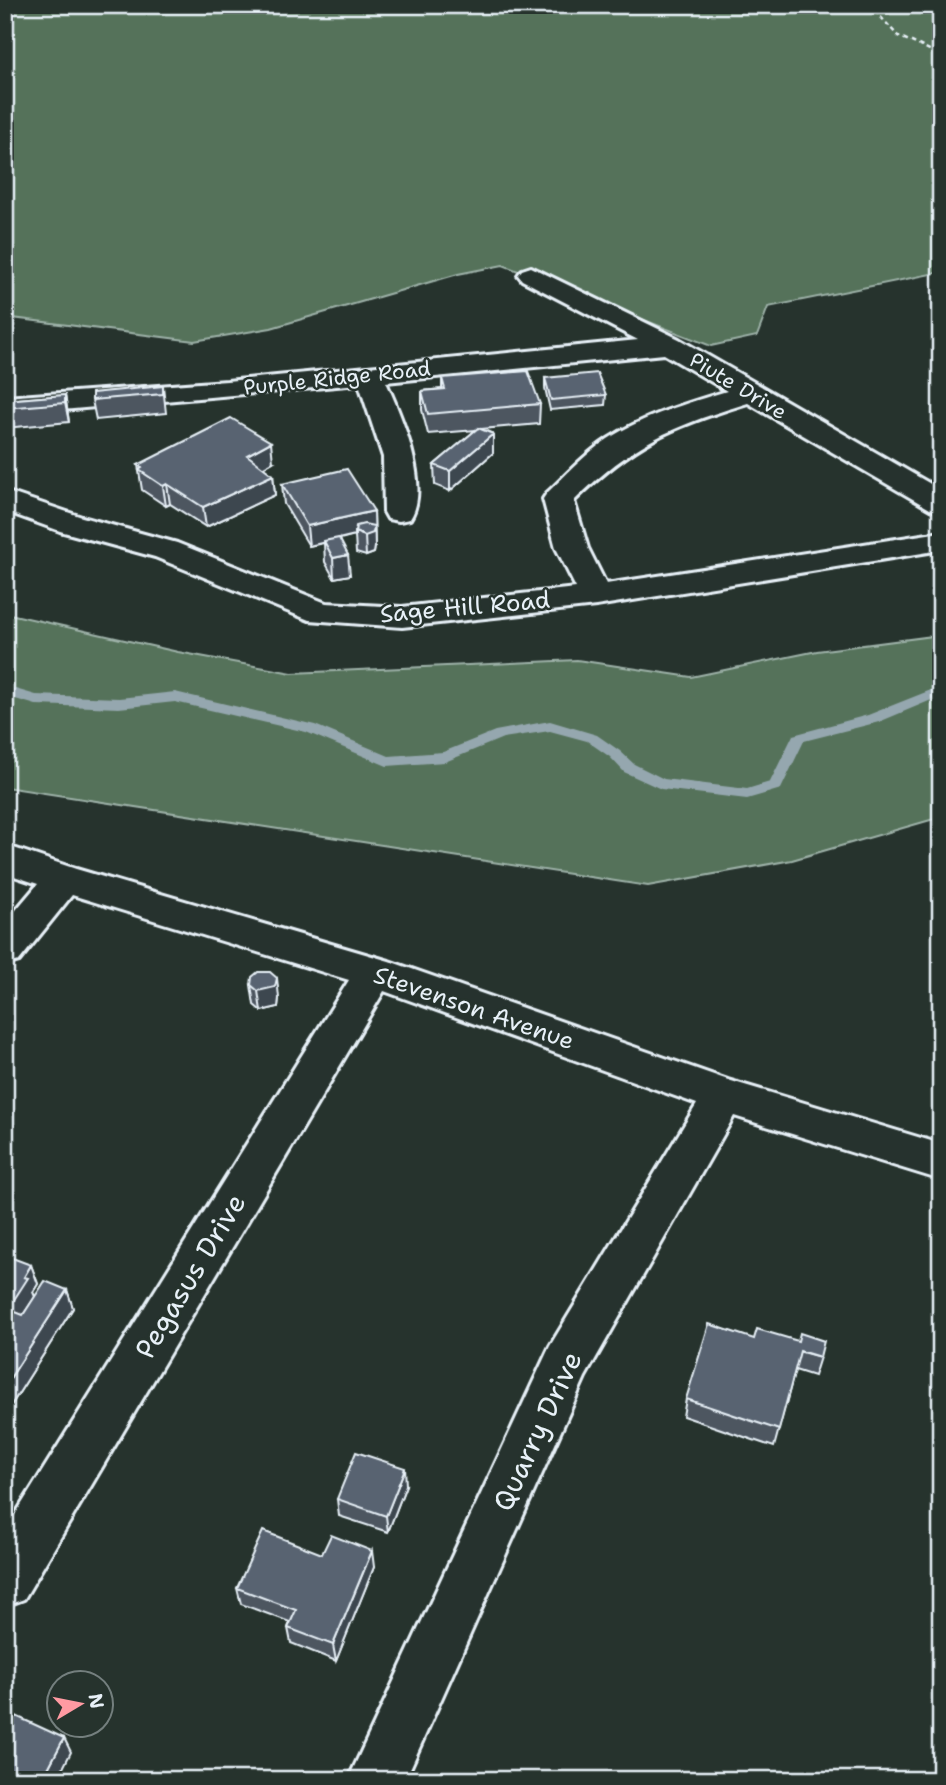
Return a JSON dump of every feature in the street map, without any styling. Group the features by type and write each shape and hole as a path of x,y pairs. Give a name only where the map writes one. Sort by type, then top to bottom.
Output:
{"street":[{"name":"Piute Drive","path":"531,275 669,345 941,503"},
{"name":"Purple Ridge Road","path":"5,406 369,375 669,345"},
{"path":"369,375 397,441 403,485 399,512"},
{"path":"596,596 572,548 558,499 592,466 620,445 668,420 750,393"},
{"name":"Sage Hill Road","path":"5,500 71,524 166,550 321,613 402,617 596,596 941,541"},
{"name":"Stevenson Avenue","path":"5,858 64,879 375,972 724,1096 941,1162"},
{"path":"5,950 64,879"},
{"name":"Pegasus Drive","path":"5,1580 375,972"},
{"name":"Quarry Drive","path":"376,1780 567,1362 724,1096"}],"path":[{"path":"870,5 898,36 941,55"}],"green space":[{"path":"5,5 941,5 941,272 768,307 757,336 711,346 503,265 458,274 271,328 194,341 5,317"},
{"path":"5,613 178,652 292,673 577,660 691,677 817,651 941,635 941,817 792,860 648,886 5,787"}],"building":[{"path":"528,371 540,404 428,414 422,391 445,389 442,378"},
{"path":"597,373 606,395 551,400 545,378"},
{"path":"163,386 163,394 92,400 92,393"},
{"path":"65,395 65,403 5,408 5,400"},
{"path":"231,418 271,442 247,455 273,475 203,507 139,470 142,468 138,465"},
{"path":"478,428 493,434 450,471 434,465"},
{"path":"347,469 374,511 307,526 282,484"},
{"path":"356,526 374,526 373,533 365,536 355,532"},
{"path":"339,538 348,555 333,558 324,541"},
{"path":"258,972 270,972 277,978 275,987 258,991 251,985 252,977"},
{"path":"7,1256 31,1265 24,1277 28,1278 8,1309 23,1315 45,1281 67,1290 5,1386 5,1258"},
{"path":"709,1324 754,1339 757,1329 798,1341 800,1333 824,1341 820,1357 800,1351 779,1430 686,1399"},
{"path":"356,1452 405,1468 386,1516 337,1499"},
{"path":"263,1531 322,1554 331,1535 372,1551 333,1645 288,1628 296,1610 237,1588"},
{"path":"5,1711 46,1730 46,1740 63,1740 42,1780 5,1780"}],"waterway":[{"path":"5,691 36,700 119,703 175,697 310,728 387,761 445,757 500,734 550,726 592,738 629,768 661,784 747,794 776,785 798,738 873,719 941,691"}]}
